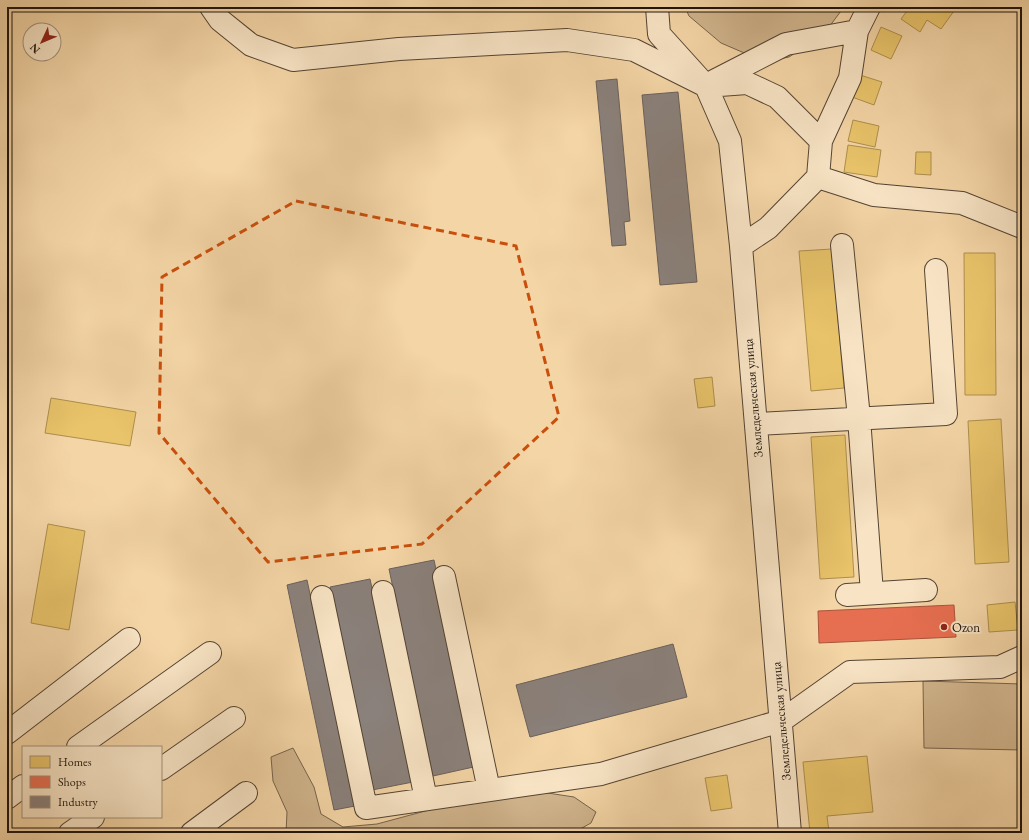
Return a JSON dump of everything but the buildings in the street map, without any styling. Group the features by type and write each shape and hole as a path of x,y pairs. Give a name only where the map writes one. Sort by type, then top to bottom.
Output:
{"street":[{"path":"211,7 220,20 251,45 293,60 399,50 567,40 634,50 706,86 747,83 777,96 821,141"},
{"name":"Земледельческая улица","path":"657,7 659,34 706,86 730,141 741,246 790,833"},
{"path":"741,246 768,228 818,177 821,141 850,78 857,31 869,7"},
{"path":"706,86 786,44 857,31"},
{"path":"818,177 874,195 962,203 1022,227"},
{"path":"842,246 859,418 872,594"},
{"path":"756,424 946,414 936,270"},
{"path":"444,577 489,790"},
{"path":"848,595 926,590"},
{"path":"383,592 426,799"},
{"path":"322,597 366,808 602,774 780,721 850,672 1000,668 1022,657"},
{"path":"7,733 129,639"},
{"path":"79,746 210,653"},
{"path":"162,768 234,718"},
{"path":"7,798 22,787"},
{"path":"192,833 246,793"},
{"path":"70,833 92,818"}],"highlighted area":[{"path":"296,201 516,246 559,417 422,544 268,562 159,433 162,277"}],"shaded area":[{"path":"685,7 844,7 823,35 789,57 770,61 742,52 721,43 689,16"},
{"path":"923,681 1022,684 1022,750 924,748"},
{"path":"293,748 314,787 321,814 343,827 377,824 444,806 541,792 574,797 596,812 591,823 573,833 286,833 287,812 273,781 271,757"}],"place":[{"name":"Ozon","path":"944,627"}]}
